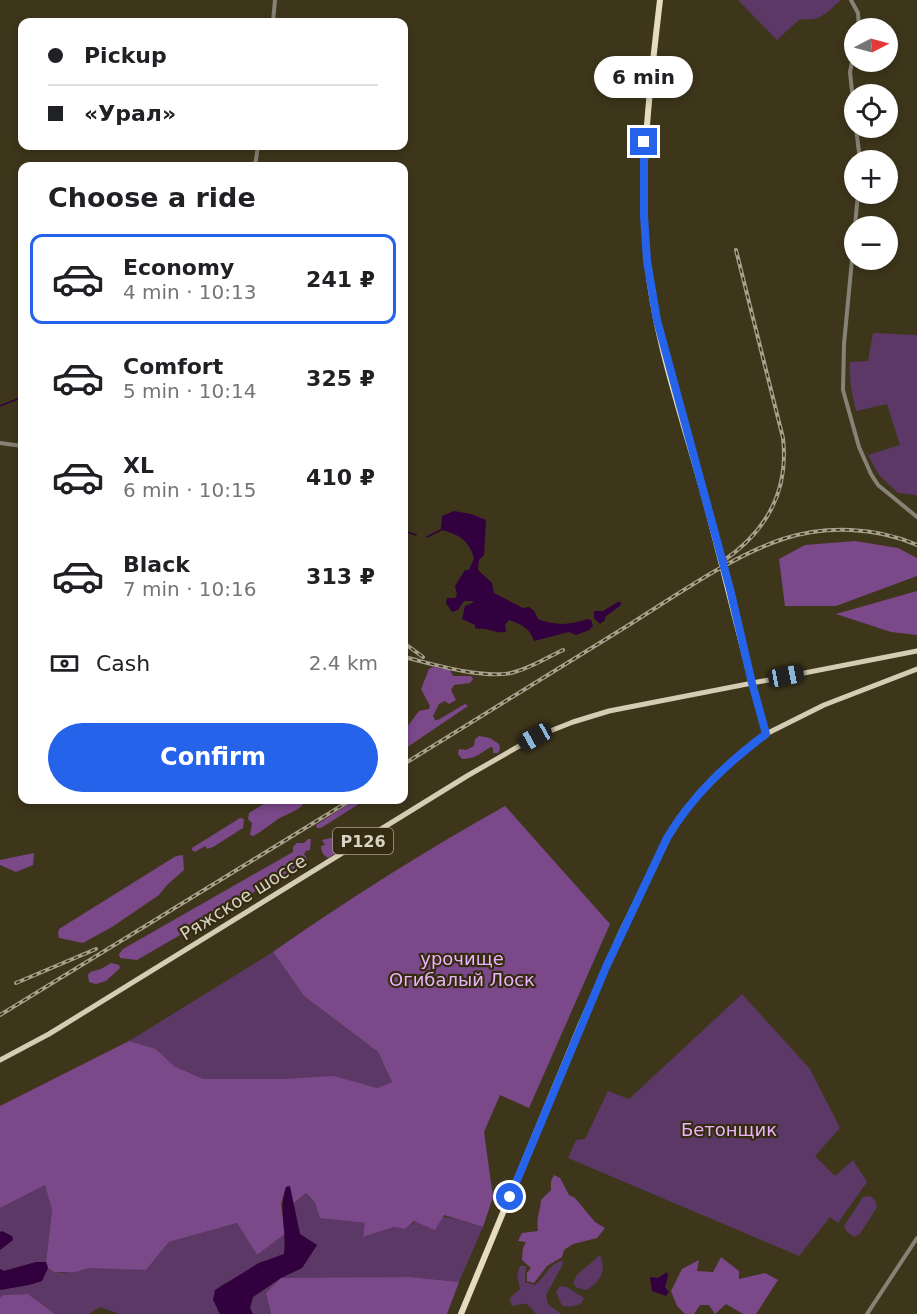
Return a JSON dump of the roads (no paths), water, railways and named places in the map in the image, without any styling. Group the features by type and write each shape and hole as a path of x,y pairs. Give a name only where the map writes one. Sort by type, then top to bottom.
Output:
{"highway":[{"path":"461,1314 585,1014 667,838 703,789 730,763 766,734 657,320 647,261 643,176 645,128 660,0"}],"main road":[{"name":"Ряжское шоссе","path":"0,1060 56,1029 467,776 535,737 616,709 917,651"},
{"path":"766,734 824,705 917,669"}],"street":[{"path":"273,18 275,0"},
{"path":"851,0 858,18"},
{"path":"851,270 844,344 843,390 859,447 871,474 878,485 917,517"},
{"path":"0,443 18,445"},
{"path":"867,1314 917,1238"}],"waterway":[{"path":"0,406 18,399"},
{"path":"427,537 441,530"},
{"path":"408,532 416,535"}],"railway":[{"path":"723,561 752,537 772,508 778,492 784,457 783,438 736,250"},
{"path":"408,762 706,576 764,546 799,534 833,530 885,534 917,545"},
{"path":"408,646 423,657"},
{"path":"408,658 457,670 499,674 524,669 563,650"},
{"path":"0,1015 344,804"},
{"path":"16,983 96,949"}],"park label":[{"name":"урочище Огибалый Лоск","path":"462,968"},
{"name":"Бетонщик","path":"729,1129"}]}
